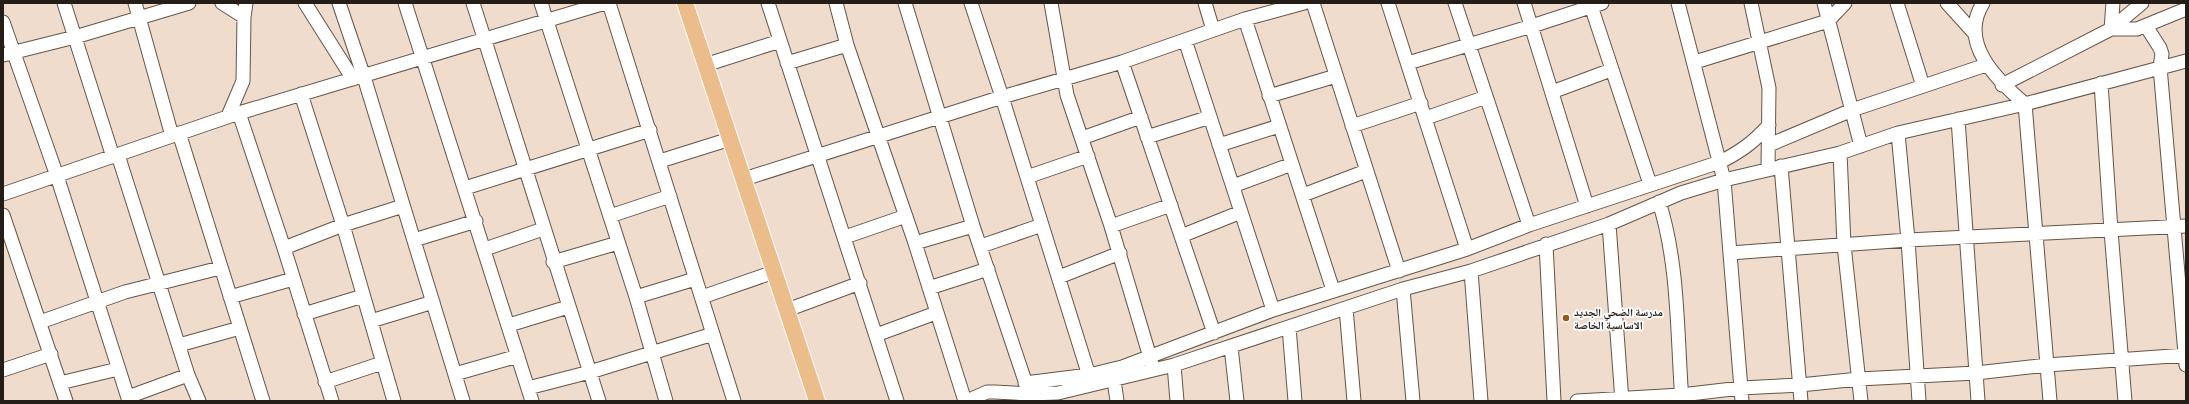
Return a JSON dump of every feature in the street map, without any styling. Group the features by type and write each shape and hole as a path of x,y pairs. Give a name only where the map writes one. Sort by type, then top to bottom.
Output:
{"main road":[{"path":"685,3 817,401"}],"street":[{"path":"64,3 160,282 188,375 198,401"},
{"path":"135,3 263,401"},
{"path":"8,54 139,19 189,3"},
{"path":"222,3 244,17"},
{"path":"246,3 244,17 243,81 234,115 284,248 332,401"},
{"path":"305,3 358,78"},
{"path":"339,3 358,78 403,206 463,401"},
{"path":"405,3 485,249 532,401"},
{"path":"473,3 553,262 599,401"},
{"path":"541,3 636,297 666,401"},
{"path":"3,194 234,115 605,3"},
{"path":"609,3 660,161 695,279 734,401"},
{"path":"768,3 819,155 897,401"},
{"path":"836,3 847,45 906,216 936,313 966,401 987,392 1091,380 1114,380 1214,334 1273,310 1467,249 1529,225 1720,162 1741,152 1756,140 1769,125"},
{"path":"905,3 939,117 1027,388"},
{"path":"970,3 1002,97 1091,380"},
{"path":"1051,3 1067,95 1112,226 1152,363"},
{"path":"1205,3 1213,30"},
{"path":"744,179 1002,97 1122,62 1245,19 1304,3"},
{"path":"1313,3 1399,271"},
{"path":"1388,3 1467,249"},
{"path":"1455,3 1529,225"},
{"path":"1524,3 1587,206"},
{"path":"1678,3 1695,62 1724,180 1742,401"},
{"path":"1751,3 1769,88 1769,145 1788,249 1802,401"},
{"path":"1824,3 1861,146"},
{"path":"1897,3 1923,86"},
{"path":"1947,3 1975,34"},
{"path":"1983,3 1976,14 1975,34 1986,65 2002,84 2025,104 2050,401"},
{"path":"2111,29 2113,3"},
{"path":"2002,84 2111,29 2142,3"},
{"path":"1408,63 1532,26 1594,4 1611,70 1650,184"},
{"path":"1695,62 1828,21 1842,6"},
{"path":"2111,29 2128,30 2146,26 2186,9"},
{"path":"1245,19 1333,290"},
{"path":"3,22 8,54 57,176 128,399 188,375"},
{"path":"1577,401 1682,398 1741,388 1800,385 1859,379 1976,373 2123,358 2186,358 2180,227 2160,67 2162,54 2160,48 2146,26"},
{"path":"1185,40 1273,310"},
{"path":"705,65 780,41"},
{"path":"788,63 847,45"},
{"path":"1027,388 1059,397 1091,380 1122,367 1152,363 1174,365 1403,289 1471,271 1546,244 1609,224 1659,202 1724,180 1840,153 1898,133 2025,104 2186,61"},
{"path":"1122,62 1214,334"},
{"path":"1769,145 1852,110 1986,65"},
{"path":"1552,92 1611,70"},
{"path":"1269,96 1336,76"},
{"path":"2101,83 2111,231 2123,358 2125,401"},
{"path":"301,94 343,225 394,401"},
{"path":"1426,118 1486,97"},
{"path":"1352,126 1421,103"},
{"path":"1082,138 1141,117"},
{"path":"1147,137 1210,117"},
{"path":"1958,119 1978,401"},
{"path":"1219,145 1279,126"},
{"path":"465,188 587,148 650,130"},
{"path":"1898,133 1908,240 1916,376 1919,401"},
{"path":"660,161 730,139"},
{"path":"1840,153 1844,245 1861,401"},
{"path":"1027,176 1088,156"},
{"path":"1233,186 1292,164"},
{"path":"1303,195 1366,171"},
{"path":"610,216 670,196"},
{"path":"1659,202 1667,226 1682,398"},
{"path":"1112,226 1171,204"},
{"path":"284,248 343,225 403,206"},
{"path":"1181,236 1241,212"},
{"path":"3,215 66,401"},
{"path":"845,237 906,216"},
{"path":"414,240 476,221"},
{"path":"1609,224 1622,399"},
{"path":"981,246 1042,225"},
{"path":"915,243 974,226"},
{"path":"1730,253 1908,240 2180,227"},
{"path":"485,249 543,229"},
{"path":"553,262 618,243"},
{"path":"1546,244 1554,401"},
{"path":"1059,277 1120,253"},
{"path":"40,322 98,301 160,282 220,268"},
{"path":"929,288 988,269"},
{"path":"1471,271 1481,401"},
{"path":"702,297 774,272"},
{"path":"230,297 293,278"},
{"path":"636,297 695,279"},
{"path":"787,310 860,283"},
{"path":"1403,289 1413,401"},
{"path":"304,314 363,296"},
{"path":"371,321 433,302"},
{"path":"509,325 568,307"},
{"path":"1346,308 1354,401"},
{"path":"876,334 936,313"},
{"path":"1289,327 1295,401"},
{"path":"179,345 240,328"},
{"path":"528,388 590,372 713,334"},
{"path":"1231,347 1237,401"},
{"path":"3,370 51,354"},
{"path":"455,374 518,356"},
{"path":"325,382 382,363"},
{"path":"1174,365 1177,401"},
{"path":"60,383 118,369"},
{"path":"1114,380 1117,401"}],"place":[{"name":"مدرسة الضحي الجديد الاساسية الخاصة","path":"1566,318"}]}
